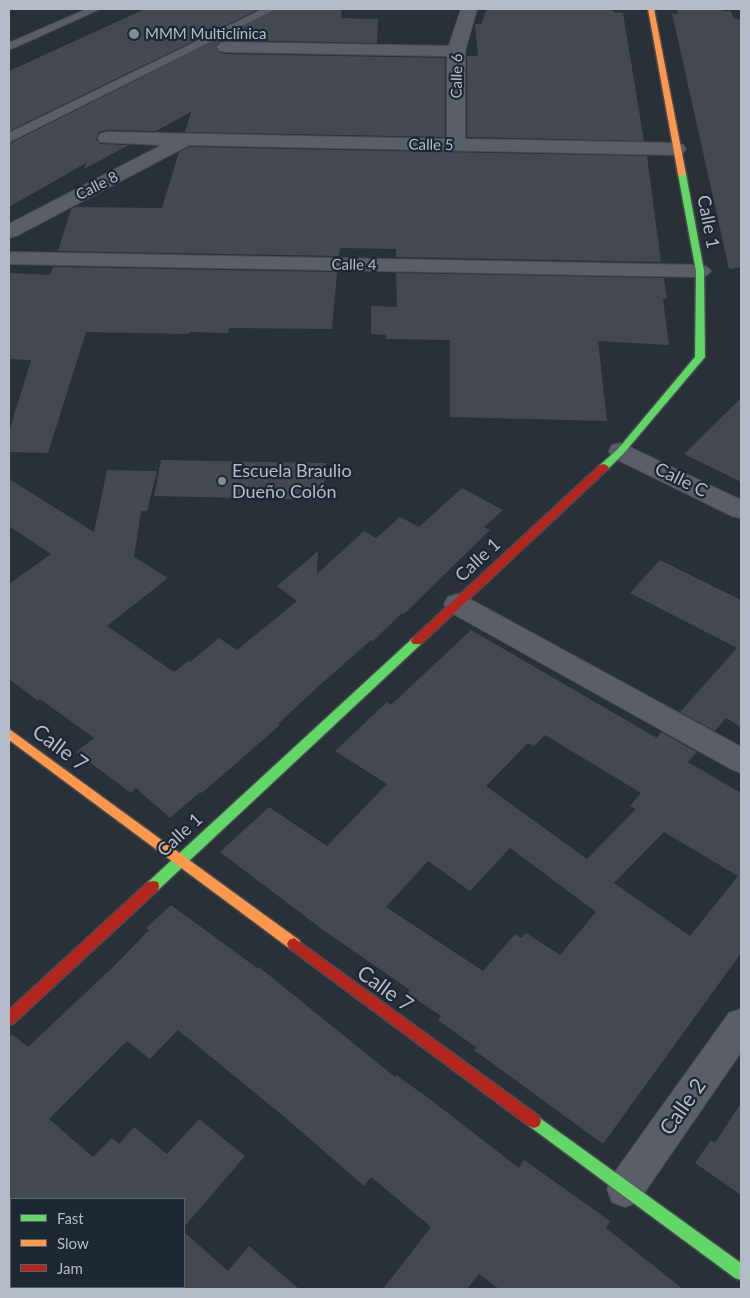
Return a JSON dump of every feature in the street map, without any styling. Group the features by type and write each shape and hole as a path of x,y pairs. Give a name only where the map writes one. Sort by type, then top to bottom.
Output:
{"street":[{"name":"Calle 6","path":"456,145 456,50 469,9"},
{"name":"Calle 1","path":"9,1018 621,451 700,357 700,271 651,9"},
{"path":"226,46 456,50"},
{"name":"Calle 5","path":"107,138 676,149"},
{"name":"Calle 8","path":"9,232 186,140"},
{"name":"Calle 4","path":"9,258 700,271"},
{"name":"Calle C","path":"621,451 741,510"},
{"path":"457,604 741,761"},
{"name":"Calle 7","path":"9,734 178,861 741,1272"},
{"name":"Calle 2","path":"625,1189 741,1024"}],"lane":[{"path":"9,47 95,9"},
{"path":"9,138 271,9"}],"building":[{"path":"145,9 259,9 9,131 9,71"},
{"path":"278,9 342,9 341,18 378,19 377,43 226,40 218,42 216,48 220,53 226,54 445,58 445,137 185,132 191,112 156,131 107,130 99,132 96,139 100,144 129,145 84,169 86,163 9,207 9,144"},
{"path":"487,9 613,9 613,12 623,13 644,141 467,137 467,56 478,56 475,24 481,24"},
{"path":"677,9 723,9 724,11 731,11 733,18 741,20 741,267 729,269 672,13 678,14"},
{"path":"189,147 647,156 661,262 396,257 396,249 340,248 339,256 58,251 71,209 76,207 162,208 179,152"},
{"path":"53,267 337,272 332,329 229,328 228,333 190,332 189,334 86,332 48,453 9,452 9,432 31,360 9,359 9,273 50,275"},
{"path":"396,273 664,278 667,299 663,299 669,345 598,341 607,421 450,417 450,340 386,339 386,335 371,334 371,306 397,307"},
{"path":"741,398 741,482 684,454"},
{"path":"161,460 326,463 323,500 154,496"},
{"path":"107,470 157,471 147,511 141,511 134,557 168,578 107,626 174,672 188,661 190,662 219,638 237,650 297,601 277,586 318,551 317,574 364,531 376,538 400,517 419,527 462,488 503,510 484,527 490,530 404,614 402,613 373,641 371,640 311,693 278,724 280,725 202,793 200,792 170,818 136,788 131,793 76,752 94,738 40,699 38,701 9,679 9,584 51,554 9,526 9,479 94,532"},
{"path":"660,560 741,600 741,727 726,718 715,731 680,712 737,648 630,593"},
{"path":"471,630 657,738 661,732 697,752 688,762 741,793 741,953 603,1144 474,1050 477,1048 438,1020 441,1016 407,993 410,990 323,930 220,852 269,807 327,846 387,784 335,751 387,702 391,705","holes":["545,735 641,793 630,806 636,809 587,859 486,786 528,743 534,746","664,832 738,876 690,936 614,883","510,848 596,912 560,955 526,933 521,938 515,934 483,971 386,907 428,861 470,891"]},
{"path":"171,905 257,968 259,967 395,1077 396,1075 431,1100 519,1168 524,1160 610,1221 606,1228 683,1289 499,1289 479,1274 467,1289 383,1289 431,1227 371,1177 364,1186 287,1119 178,1030 150,1059 127,1041 49,1119 93,1157 112,1138 119,1144 134,1127 167,1154 199,1119 245,1156 185,1226 185,1198 9,1199 9,1036 13,1035 28,1047 114,966 149,930 146,928"},
{"path":"741,1103 741,1195 695,1163 711,1140 715,1143"},
{"path":"185,1233 228,1271 249,1246 299,1289 184,1289"}],"traffic: fast":[{"path":"604,467 621,451 700,357 700,271 682,174"},
{"path":"153,886 417,641"},
{"path":"534,1121 741,1272"}],"traffic: slow":[{"path":"651,9 682,174"},
{"path":"9,734 294,944"}],"traffic: jam":[{"path":"417,641 604,467"},
{"path":"9,1019 153,886"},
{"path":"294,944 534,1121"}],"place":[{"name":"MMM Multiclínica","path":"134,34"},
{"name":"Escuela Braulio Dueño Colón","path":"222,481"}]}
